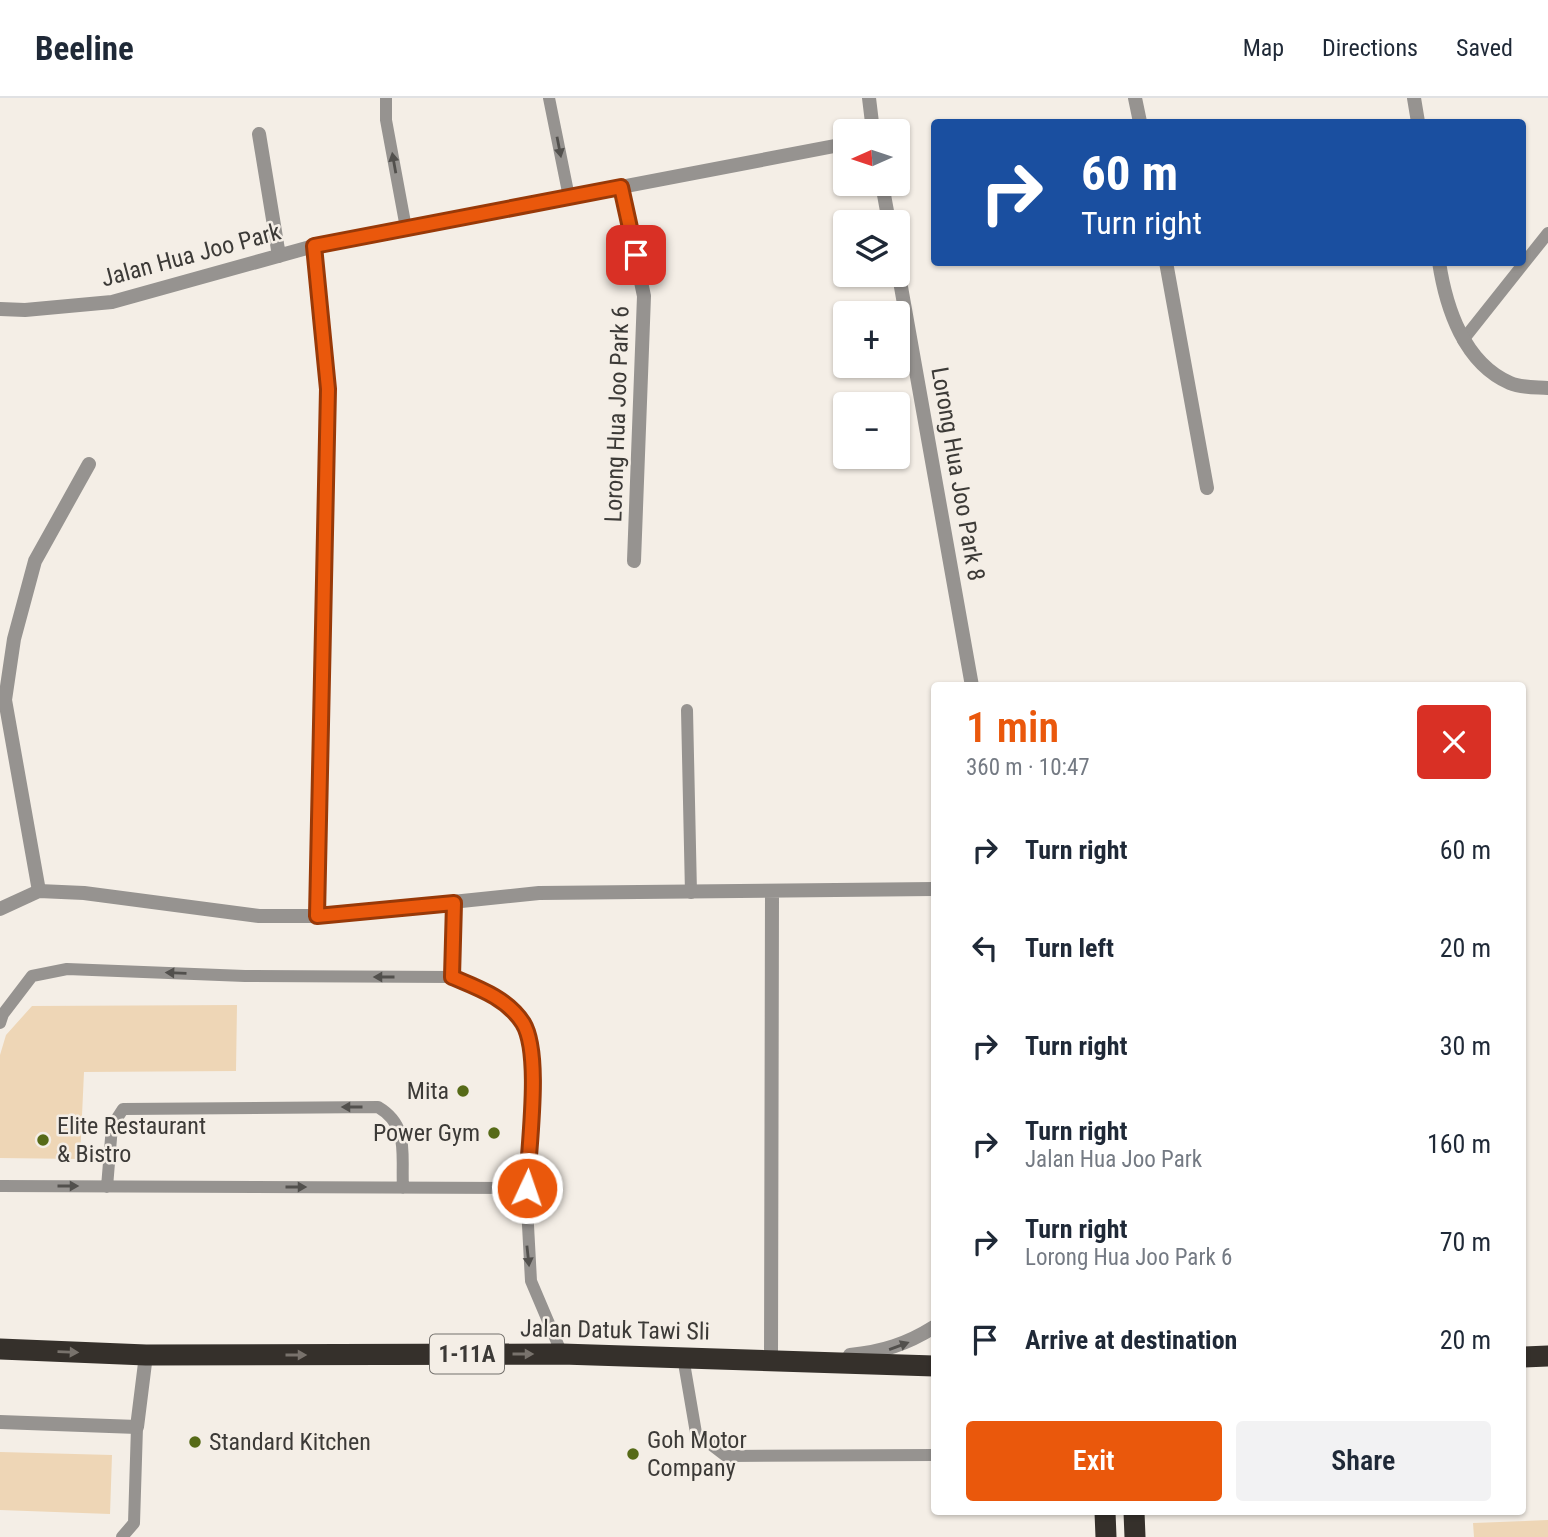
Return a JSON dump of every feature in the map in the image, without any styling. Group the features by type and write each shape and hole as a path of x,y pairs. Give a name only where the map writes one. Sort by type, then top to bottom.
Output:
{"highway":[{"name":"Jalan Datuk Tawi Sli","path":"0,1349 146,1355 562,1354 931,1366"},
{"path":"1526,1357 1548,1356"},
{"path":"1105,1515 1106,1537"},
{"path":"1134,1515 1135,1537"}],"street":[{"path":"869,98 872,119"},
{"path":"1135,98 1139,119"},
{"path":"1414,98 1418,119"},
{"path":"259,134 279,256"},
{"name":"Jalan Hua Joo Park","path":"0,309 25,310 112,302 314,246 833,146"},
{"name":"Lorong Hua Joo Park 6","path":"621,187 644,296 634,561"},
{"path":"314,246 328,389 317,916"},
{"path":"1167,266 1207,488"},
{"path":"1440,266 1444,298 1463,340 1482,362 1511,383 1548,388"},
{"name":"Lorong Hua Joo Park 8","path":"901,287 971,682"},
{"path":"38,891 5,700 14,639 35,561 89,464"},
{"path":"0,909 38,891 84,893 259,916 317,916 539,893 931,889"},
{"path":"771,1359 772,891"},
{"path":"811,1360 883,1352 912,1341 931,1329"},
{"path":"0,1422 137,1427 146,1355"}],"lane":[{"path":"386,98 386,120 405,228"},
{"path":"550,98 569,197"},
{"path":"1526,261 1548,233"},
{"path":"1463,340 1522,266"},
{"path":"687,710 691,893"},
{"path":"452,977 454,903"},
{"path":"0,1023 3,1014 32,976 66,970 452,977 495,995 523,1023 533,1060 527,1188 531,1281 562,1354"},
{"path":"107,1186 111,1126 122,1109 377,1107 392,1115 400,1126 403,1188"},
{"path":"0,1186 527,1188"},
{"path":"683,1357 696,1433 726,1456 931,1455"},
{"path":"122,1537 134,1523 137,1427"}],"building":[{"path":"237,1005 236,1071 84,1072 80,1159 0,1158 0,1055 6,1035 32,1006"},
{"path":"0,1452 112,1455 110,1514 0,1510"},
{"path":"1548,1520 1548,1537 1474,1537 1473,1523"}],"place":[{"name":"Mita","path":"463,1091"},
{"name":"Power Gym","path":"494,1133"},
{"name":"Elite Restaurant & Bistro","path":"43,1140"},
{"name":"Standard Kitchen","path":"195,1442"},
{"name":"Goh Motor Company","path":"633,1454"}],"route":[{"path":"527,1188 533,1060 523,1023 495,995 452,977 454,903 317,916 328,389 314,246 621,187 636,255"}]}
